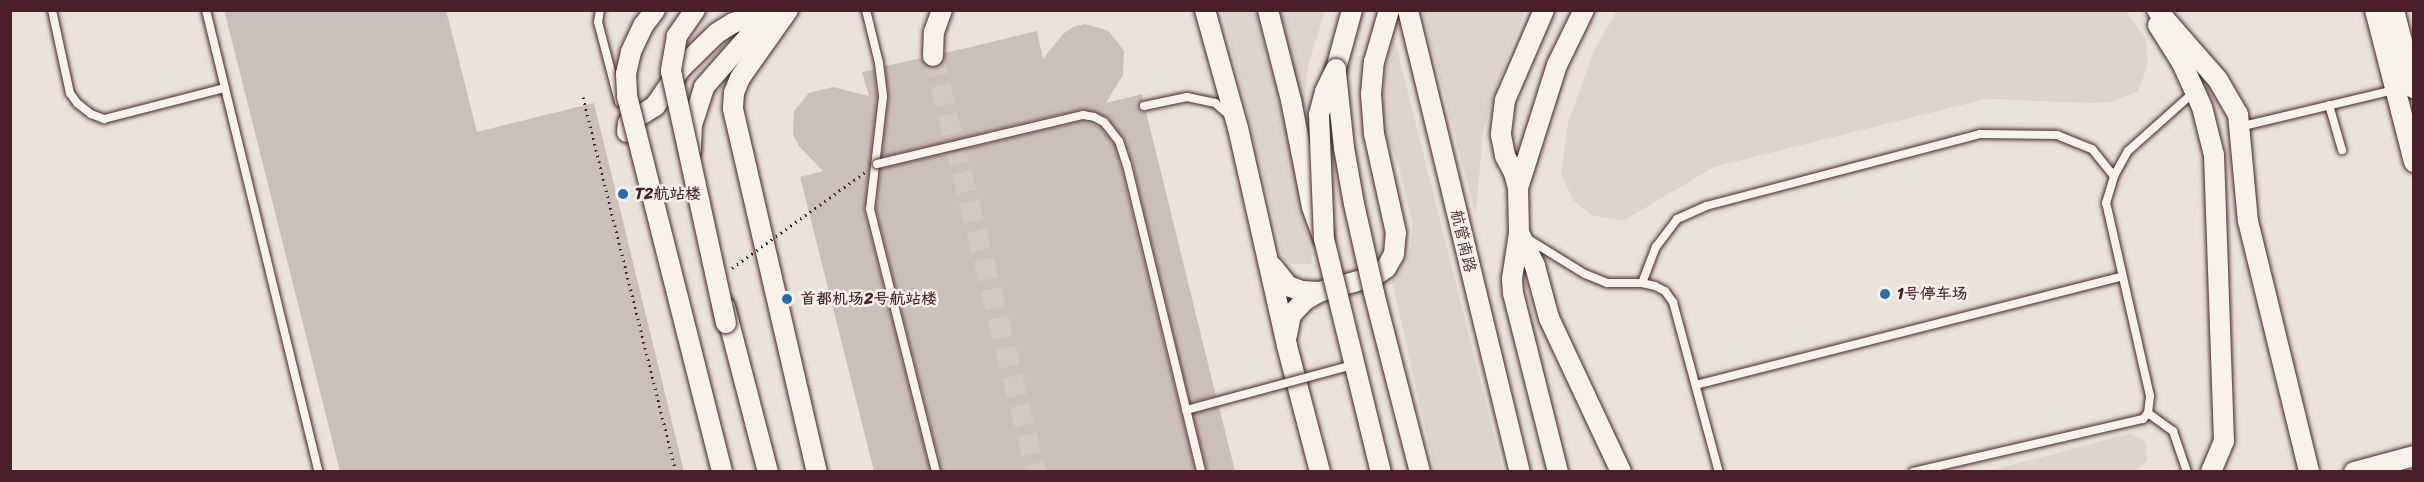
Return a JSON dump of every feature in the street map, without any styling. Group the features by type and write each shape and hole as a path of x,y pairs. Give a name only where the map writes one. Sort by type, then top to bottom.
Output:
{"street":[{"path":"656,10 643,26 631,52 626,74 627,96 722,471"},
{"path":"695,10 676,36 671,71 716,280 766,471"},
{"path":"714,471 627,128 628,123 655,106 681,68 717,33 734,23 773,10"},
{"path":"766,471 727,318 697,186 690,137 698,98 709,80 760,24 780,10"},
{"path":"788,10 744,70 737,85 733,109 817,471"},
{"path":"933,56 934,32 942,10"},
{"path":"1205,10 1238,128 1287,346 1320,471"},
{"path":"1268,10 1291,100 1312,207 1324,239 1355,365 1377,471"},
{"path":"1324,239 1319,115 1325,92 1336,69 1352,10"},
{"path":"1268,257 1278,276 1288,286 1302,291 1319,292 1375,276 1386,268 1394,254 1396,233 1374,134 1371,82 1389,10"},
{"name":"航管南路","path":"1408,10 1520,471"},
{"path":"1544,10 1503,110 1502,142 1518,188 1519,233 1512,270 1513,293 1558,471"},
{"path":"1518,188 1557,65 1584,10"},
{"path":"2148,10 2182,63 2195,91 2211,139 2216,183 2224,441 2211,471"},
{"path":"2157,10 2218,80 2233,102 2238,127 2248,221 2309,471"},
{"path":"2375,10 2404,89"},
{"path":"2394,10 2414,162"},
{"path":"1336,69 1344,148 1354,204 1374,293 1420,471"},
{"path":"1519,233 1535,266 1549,318 1621,471"},
{"path":"1287,346 1287,329 1294,311 1319,292"},
{"path":"2354,471 2414,456"}],"lane":[{"path":"52,10 70,93 77,103 91,114 104,119 225,88"},
{"path":"206,10 319,471"},
{"path":"600,10 598,22 627,128"},
{"path":"866,10 879,63 882,89 877,164 870,209 936,471"},
{"path":"2238,127 2404,89"},
{"path":"1913,471 2143,419 2148,412 2150,396 2106,204 2114,176 2128,151 2195,91"},
{"path":"1144,106 1187,97 1201,99 1218,105 1238,128"},
{"path":"2329,105 2342,150"},
{"path":"877,164 1083,115 1104,122 1119,141 1127,165 1201,471"},
{"path":"1642,283 1656,247 1677,219 1706,206 1980,134 2056,135 2092,148 2114,176"},
{"path":"1519,233 1585,274 1607,283 1642,283 1665,291 1673,302 1719,471"},
{"path":"1696,385 2121,277"},
{"path":"1186,410 1355,365"},
{"path":"2148,412 2173,431 2187,471"}],"path":[{"path":"583,97 676,471"},
{"path":"716,280 877,164"}],"shaded area":[{"path":"10,11 2413,11 2413,471 10,471"},
{"path":"1222,11 1256,11 1286,130 1312,256 1311,264 1293,264 1284,260"},
{"path":"1280,11 1325,11 1309,62 1303,109"},
{"path":"1422,11 1525,11 1483,131 1476,215"},
{"path":"1617,11 2126,11 2146,39 2148,65 2138,91 2111,102 1986,99 1714,167 1623,221 1591,215 1573,200 1561,173 1568,123 1595,48"},
{"path":"1394,37 1503,471 1435,471 1391,277 1400,269 1410,251 1413,226 1399,166 1386,136 1382,115 1385,75"},
{"path":"2129,434 2143,439 2146,444 2147,460 2139,468 2127,472 1989,471"}],"building":[{"path":"224,10 446,10 477,132 594,103 684,471 340,471"},
{"path":"1085,24 1109,31 1124,51 1123,75 1106,103 1142,94 1143,100 1138,108 1146,112 1216,396 1190,403 1133,164 1124,138 1107,117 1082,109 882,157 889,97 885,66 922,58 927,66 938,67 943,62 945,53 1037,31 1043,59 1063,34 1073,27"},
{"path":"874,69 877,97 864,210 930,471 874,471 800,177 823,171 799,146 793,135 794,111 809,93 833,87 869,96 862,72"},
{"path":"1083,121 1100,127 1114,144 1195,471 942,471 876,209 881,169"},
{"path":"1219,407 1235,471 1207,472 1193,414"}],"tunnel":[{"path":"933,56 1036,472"}],"place":[{"name":"T2航站楼","path":"623,194"},
{"name":"1号停车场","path":"1885,294"},
{"name":"首都机场2号航站楼","path":"787,299"}]}
